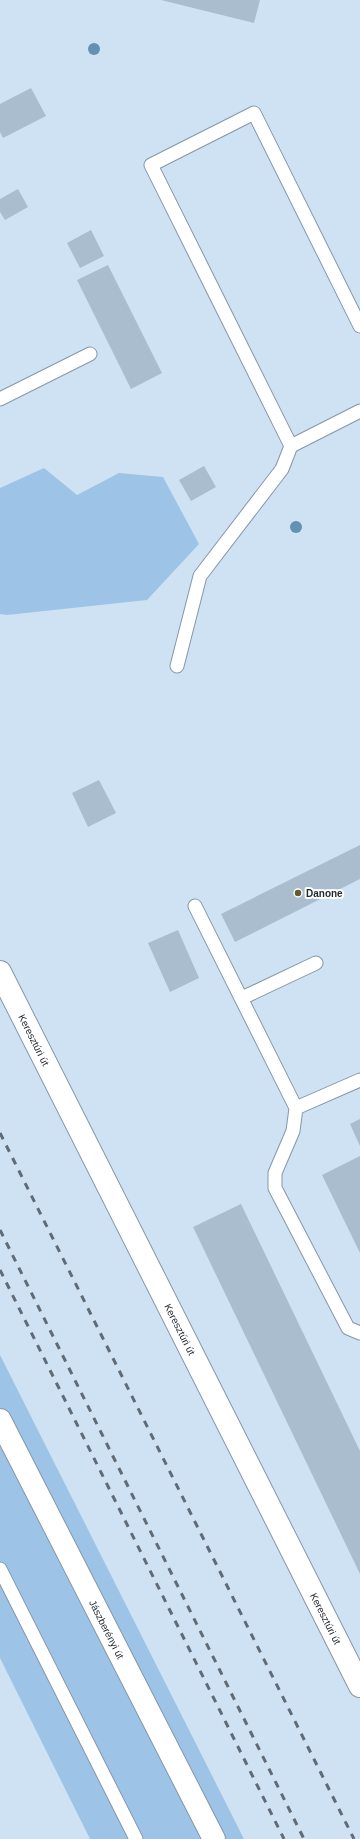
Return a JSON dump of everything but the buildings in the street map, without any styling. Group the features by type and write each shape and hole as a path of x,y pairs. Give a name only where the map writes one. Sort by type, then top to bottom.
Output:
{"main road":[{"name":"Keresztúri út","path":"0,972 360,1686"},
{"name":"Jászberényi út","path":"0,1420 214,1839"}],"lane":[{"path":"291,446 151,165 254,113 360,326"},
{"path":"0,399 90,354"},
{"path":"177,666 200,576 282,469 291,446 360,411"},
{"path":"195,906 296,1108 292,1131 275,1173 276,1188 348,1328 360,1333"},
{"path":"242,998 316,963"},
{"path":"296,1108 360,1080"},
{"path":"0,1569 136,1839"}],"shaded area":[{"path":"44,468 77,495 119,473 163,477 199,544 147,600 7,615 0,614 0,488"},
{"path":"0,1355 244,1839 90,1839 0,1658"}],"railway":[{"path":"0,1133 354,1839"},
{"path":"0,1230 304,1839"},
{"path":"0,1270 284,1839"}],"place":[{"name":"Danone","path":"298,893"}]}
